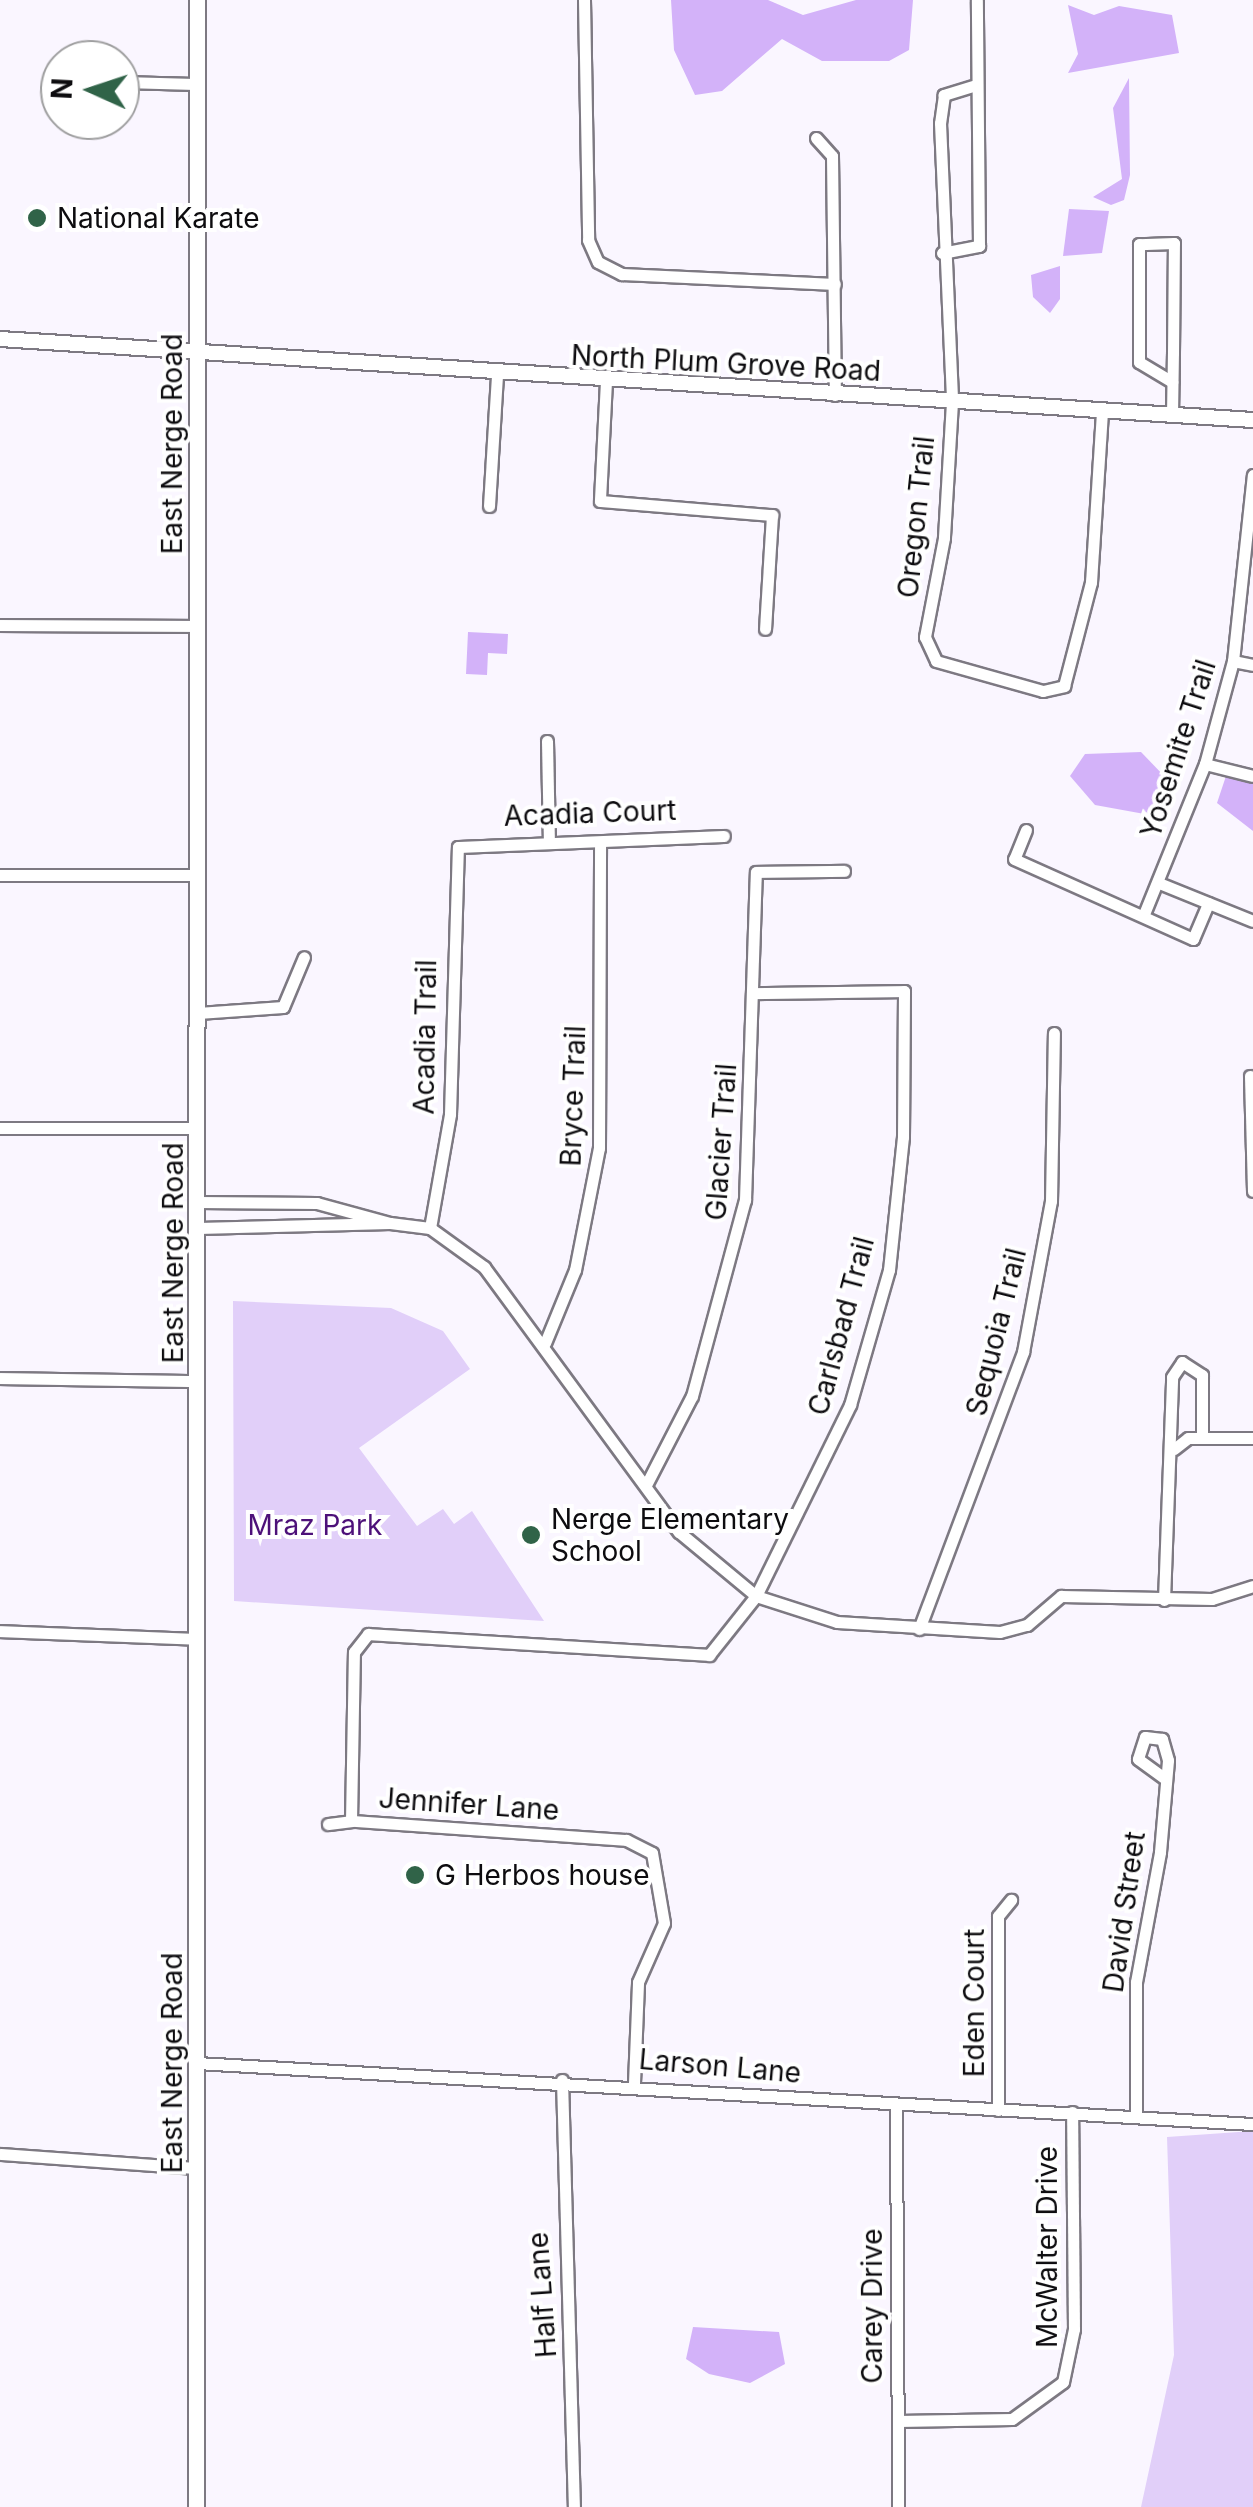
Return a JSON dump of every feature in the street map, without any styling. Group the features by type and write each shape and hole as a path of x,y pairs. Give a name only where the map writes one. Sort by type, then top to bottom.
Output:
{"main road":[{"name":"East Nerge Road","path":"196,2507 197,0"}],"street":[{"path":"584,0 588,240 598,262 622,274 835,284"},
{"path":"942,253 978,246 978,0"},
{"path":"140,83 198,84"},
{"name":"Oregon Trail","path":"976,84 944,95 942,253 952,402 944,538 925,637 936,662 1043,691 1064,686 1090,582 1102,411"},
{"path":"816,138 832,156 835,394"},
{"path":"1172,382 1138,362 1139,244 1174,243 1172,415"},
{"name":"North Plum Grove Road","path":"0,339 196,356 1253,420"},
{"path":"489,506 497,374"},
{"path":"606,380 600,501 772,515 765,629"},
{"name":"Yosemite Trail","path":"1144,914 1205,764 1234,661 1252,544 1253,475"},
{"path":"0,625 198,626"},
{"path":"1234,661 1253,665"},
{"path":"547,741 550,841"},
{"path":"1205,764 1253,776"},
{"path":"1026,830 1014,859 1193,939 1208,903"},
{"name":"Acadia Court","path":"458,847 724,836"},
{"name":"Bryce Trail","path":"544,1344 580,1254 599,1148 600,842"},
{"name":"Acadia Trail","path":"430,1228 450,1114 458,847"},
{"name":"Glacier Trail","path":"646,1485 692,1396 731,1270 749,1167 756,872 844,871"},
{"path":"0,875 198,875"},
{"path":"1159,882 1253,921"},
{"path":"198,1013 283,1007 304,957"},
{"name":"Carlsbad Trail","path":"754,993 904,990 903,1137 889,1270 850,1405 756,1596"},
{"name":"Sequoia Trail","path":"919,1629 1023,1352 1052,1201 1054,1033"},
{"path":"1250,1076 1253,1190"},
{"path":"0,1128 198,1128"},
{"path":"198,1202 317,1203 390,1223 430,1228 484,1267 694,1548 756,1596 837,1622 1007,1632 1068,1595 1164,1600 1253,1586"},
{"path":"198,1228 390,1223"},
{"path":"1164,1600 1174,1449 1172,1376 1182,1362 1202,1375 1202,1437"},
{"path":"0,1378 198,1381"},
{"path":"1174,1449 1202,1437 1253,1438"},
{"name":"Jennifer Lane","path":"634,2083 638,1982 664,1923 652,1853 626,1840 352,1822 354,1652 368,1634 709,1656 756,1596"},
{"path":"0,1631 197,1638"},
{"name":"David Street","path":"1136,2113 1136,1982 1166,1779"},
{"path":"328,1824 352,1822"},
{"name":"Eden Court","path":"998,2110 998,1916 1010,1900"},
{"name":"Larson Lane","path":"197,2063 634,2083 896,2104 1136,2113 1253,2124"},
{"name":"Half Lane","path":"562,2080 574,2507"},
{"name":"Carey Drive","path":"896,2104 898,2507"},
{"name":"McWalter Drive","path":"898,2421 1012,2419 1063,2382 1074,2329 1072,2112"},
{"path":"0,2154 197,2168"}],"green space":[{"name":"Mraz Park","path":"233,1301 391,1308 443,1331 470,1369 359,1448 417,1526 443,1509 454,1524 472,1511 544,1621 234,1601"},
{"path":"1253,2131 1253,2507 1141,2507 1174,2355 1167,2137"}],"shaded area":[{"path":"671,0 768,0 803,15 856,0 913,0 909,50 889,61 822,61 782,39 722,91 695,95 674,50"},
{"path":"1068,5 1094,15 1119,6 1172,15 1179,53 1068,73 1078,54"},
{"path":"1129,78 1130,175 1124,200 1111,205 1093,197 1122,179 1113,108"},
{"path":"1069,209 1109,211 1102,253 1063,256"},
{"path":"1060,266 1060,299 1050,313 1033,297 1031,275"},
{"path":"468,632 508,634 507,654 488,653 487,675 466,674"},
{"path":"1141,752 1167,779 1166,799 1150,815 1095,805 1070,776 1085,754"},
{"path":"1226,776 1253,779 1253,831 1217,803"},
{"path":"693,2327 779,2332 785,2364 750,2383 709,2374 686,2359"}],"place":[{"name":"National Karate","path":"37,218"},
{"name":"Nerge Elementary School","path":"531,1535"},
{"name":"G Herbos house","path":"415,1875"}]}
